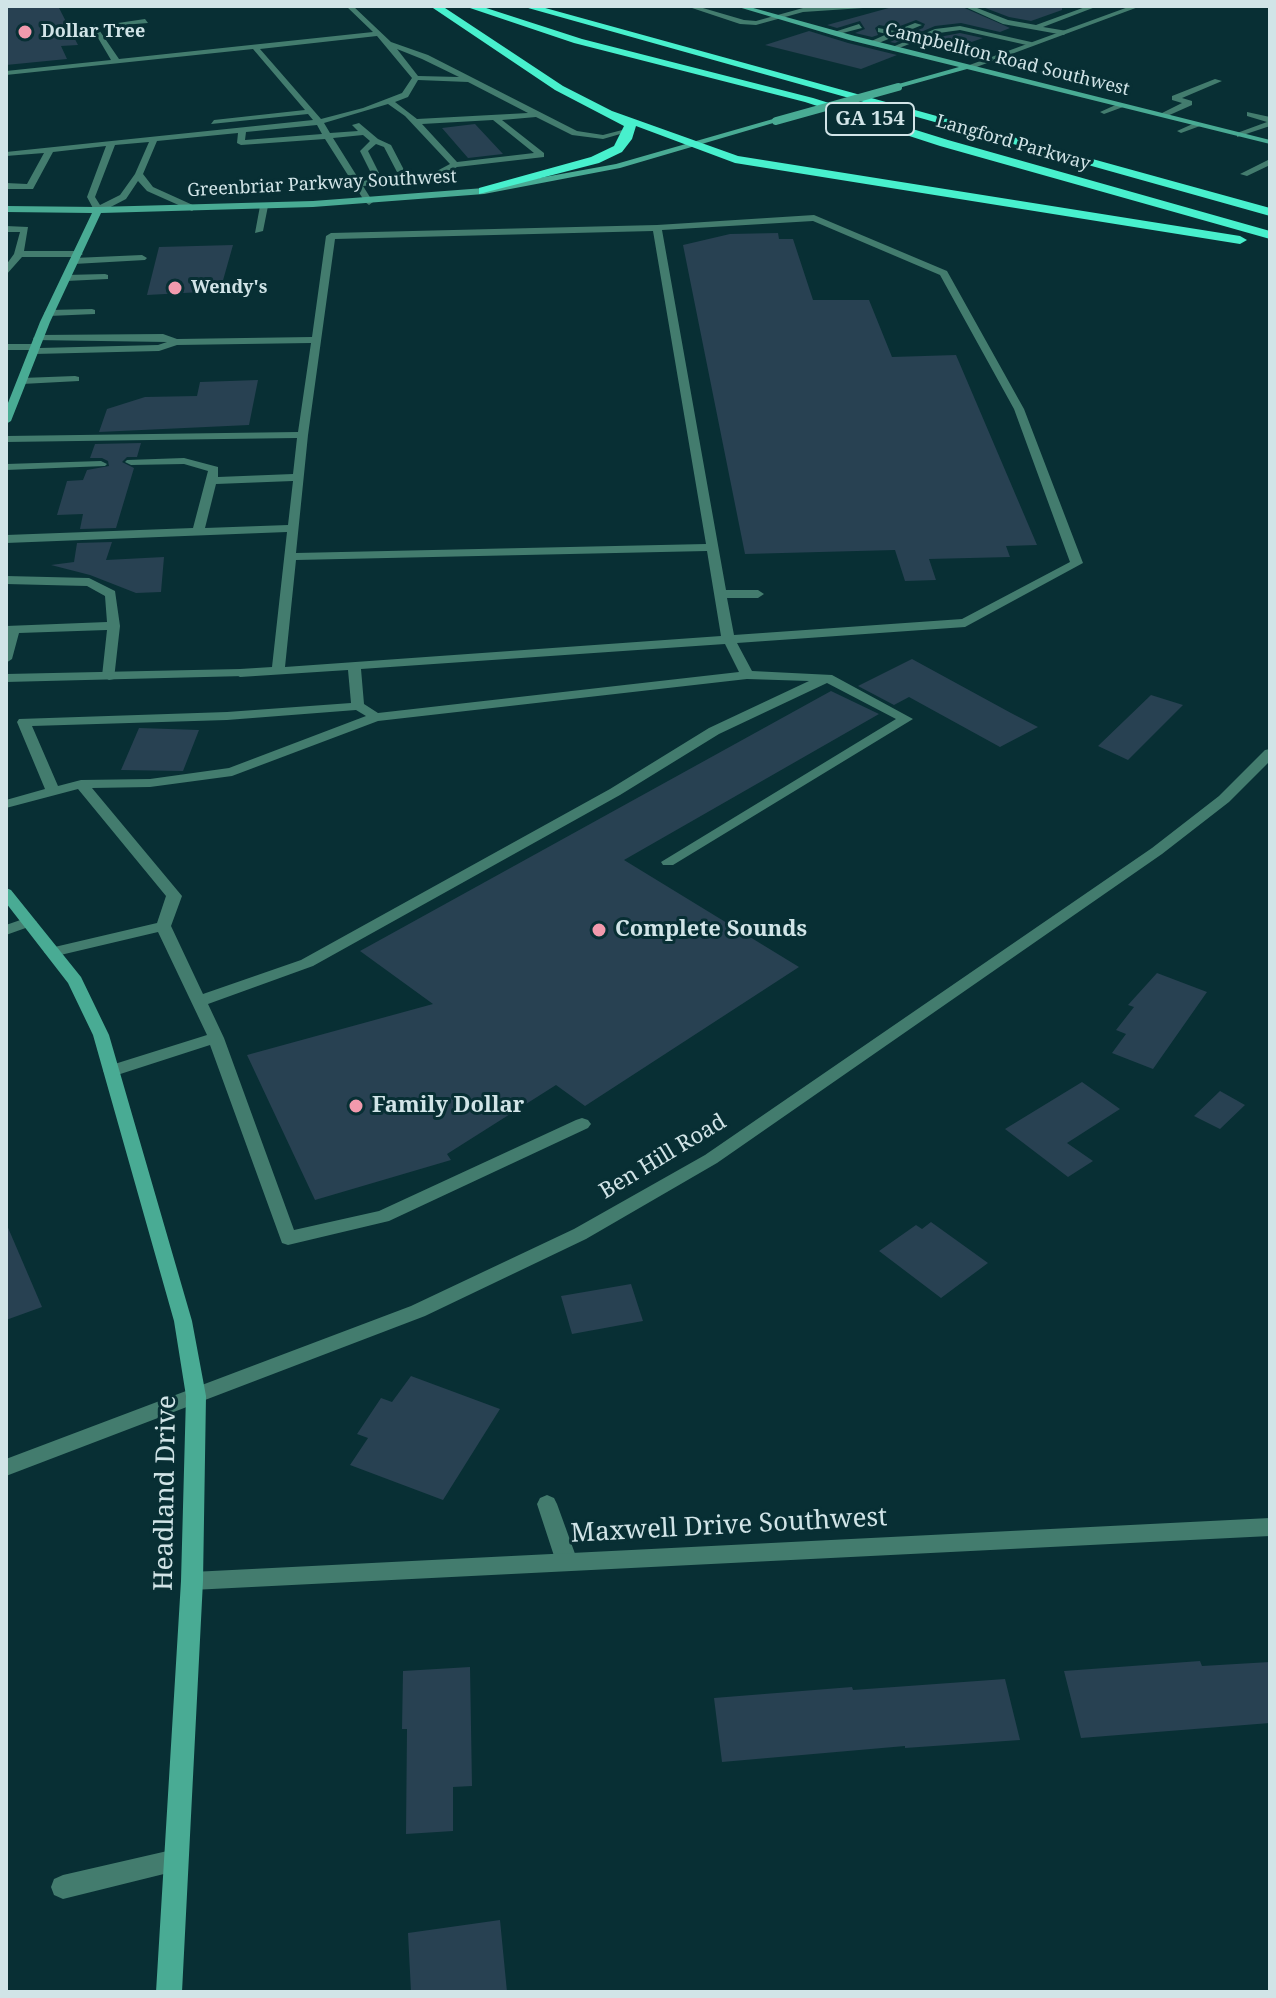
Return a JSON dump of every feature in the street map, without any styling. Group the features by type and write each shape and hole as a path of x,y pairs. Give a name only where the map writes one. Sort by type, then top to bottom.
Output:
{"highway":[{"path":"435,6 559,88 613,114 735,159 1270,247"},
{"name":"Langford Parkway","path":"469,6 578,41 809,100 944,143 1270,235"},
{"name":"Langford Parkway","path":"526,6 1270,212"},
{"path":"573,6 707,55"},
{"path":"484,191 595,160 618,149 630,125 613,114"}],"main road":[{"name":"Campbellton Road Southwest","path":"738,6 871,43 1270,142"},
{"name":"Greenbriar Parkway Southwest","path":"6,209 264,206 369,202 484,191 617,166 968,67"},
{"path":"6,421 49,313 98,210"},
{"name":"Headland Drive","path":"6,893 75,981 101,1035 183,1321 196,1396 192,1581 169,1992"}],"street":[{"path":"349,6 389,44 416,78 475,81"},
{"path":"689,6 743,22 779,18 799,8 890,6"},
{"path":"966,6 1006,22 1064,33"},
{"path":"1038,27 1095,6"},
{"path":"968,67 1138,6"},
{"path":"122,23 146,23 136,7"},
{"path":"799,8 824,16"},
{"path":"871,43 918,25"},
{"path":"95,26 116,61"},
{"path":"835,33 859,26"},
{"path":"922,39 938,31 982,27"},
{"path":"881,30 895,33"},
{"path":"954,31 1031,44"},
{"path":"6,73 378,34"},
{"path":"922,39 964,49"},
{"path":"894,48 922,39 937,39"},
{"path":"937,59 996,39"},
{"path":"389,44 425,57 575,133 590,137 617,135 630,130"},
{"path":"255,47 319,122 369,202"},
{"path":"41,77 262,55"},
{"path":"6,154 319,122 405,95 416,78"},
{"path":"1162,115 1189,103 1175,98 1218,81"},
{"path":"388,101 415,122 455,165"},
{"path":"1104,112 1120,105"},
{"path":"21,153 18,143 308,112"},
{"path":"415,122 539,114"},
{"path":"1250,114 1270,121"},
{"path":"347,115 363,133 387,145 403,175"},
{"path":"358,184 379,177 438,174 455,165 541,155 495,118"},
{"path":"1240,135 1270,121"},
{"path":"1181,131 1197,124"},
{"path":"242,130 241,143 363,133"},
{"path":"111,144 91,197 98,210 123,197 139,174 154,139"},
{"path":"1241,146 1258,139"},
{"path":"375,141 364,151 379,177"},
{"path":"6,186 30,187 50,150"},
{"path":"1244,174 1270,162"},
{"path":"139,174 150,189 192,208"},
{"path":"6,180 34,179"},
{"path":"258,231 264,206"},
{"path":"6,678 278,671 965,623 1077,563 1019,409 944,273 814,218 657,228 331,236 303,435 278,671"},
{"path":"657,228 728,638 747,675"},
{"path":"6,229 25,229 19,254 6,272"},
{"path":"19,254 142,258"},
{"path":"66,278 105,277"},
{"path":"49,313 92,312"},
{"path":"6,347 159,348 176,342 316,340"},
{"path":"22,381 75,379"},
{"path":"6,439 303,435"},
{"path":"131,462 184,461 214,469 198,532"},
{"path":"6,467 101,464"},
{"path":"210,481 299,477"},
{"path":"6,539 294,528"},
{"path":"291,557 712,547"},
{"path":"6,580 89,582 111,594 114,626 109,676"},
{"path":"721,594 758,594"},
{"path":"6,659 10,629 114,626"},
{"path":"354,666 358,706"},
{"path":"6,804 81,784 150,783 232,772 376,717 747,675 827,678 906,719 668,862"},
{"path":"199,1001 307,963 615,792 714,731 827,678"},
{"path":"53,792 24,722 227,716 358,706 376,717"},
{"name":"Ben Hill Road","path":"6,1468 418,1311 580,1234 711,1159 1157,851 1224,799 1270,753"},
{"path":"81,784 174,896 163,926 216,1038 288,1238 383,1216 582,1124"},
{"path":"6,930 29,922"},
{"path":"52,952 163,926"},
{"path":"111,1071 216,1038"},
{"path":"547,1504 567,1562"},
{"name":"Maxwell Drive Southwest","path":"192,1581 1270,1527"},
{"path":"63,1887 176,1860"}],"building":[{"path":"6,6 58,6 78,45 61,46 67,59 6,65"},
{"path":"896,6 960,6 1010,28 1000,32 961,23 935,26 895,43 890,42 923,28 925,24 916,20 895,28 879,25 875,28 878,35 872,37 855,33 865,29 860,21 837,28 827,25"},
{"path":"980,6 1062,6 1062,10 1031,21"},
{"path":"809,31 897,55 861,69 765,45"},
{"path":"960,33 983,38 963,45 934,38"},
{"path":"475,124 503,154 468,158 442,128"},
{"path":"778,233 779,239 793,239 813,300 869,300 892,357 956,355 1037,545 1006,546 1010,557 929,559 936,580 905,581 895,550 745,554 683,245 730,234"},
{"path":"233,245 220,291 147,295 159,247"},
{"path":"258,380 249,425 99,432 107,409 145,397 197,396 200,382"},
{"path":"141,443 137,457 127,457 122,462 134,468 116,528 80,529 83,514 57,515 67,481 83,480 87,470 109,466 108,461 102,458 90,458 95,444"},
{"path":"112,542 106,560 164,557 161,592 136,593 90,575 51,565 74,562 77,543"},
{"path":"912,659 1038,727 1000,747 909,697 894,705 858,686"},
{"path":"831,691 879,714 624,860 799,967 585,1106 556,1085 447,1154 451,1160 315,1200 247,1055 433,1004 360,951"},
{"path":"1151,695 1183,705 1128,760 1098,746"},
{"path":"139,728 199,730 183,771 121,770"},
{"path":"1157,973 1207,992 1153,1069 1112,1053 1126,1034 1116,1030 1134,1007 1128,1005"},
{"path":"1082,1082 1120,1109 1067,1143 1093,1161 1068,1177 1005,1129"},
{"path":"1220,1091 1245,1105 1220,1129 1194,1116"},
{"path":"931,1222 988,1263 941,1298 879,1251 916,1225 922,1229"},
{"path":"6,1223 42,1307 6,1320"},
{"path":"631,1284 643,1321 572,1334 561,1296"},
{"path":"411,1376 500,1409 443,1500 350,1465 368,1438 357,1434 381,1398 392,1402"},
{"path":"1200,1661 1202,1666 1270,1662 1270,1723 1081,1738 1064,1671"},
{"path":"470,1667 472,1786 453,1787 453,1831 406,1834 407,1729 402,1729 403,1671"},
{"path":"1005,1679 1020,1740 905,1746 722,1762 714,1698"},
{"path":"500,1920 507,1992 411,1992 408,1933"}],"place":[{"name":"Dollar Tree","path":"25,32"},
{"name":"Wendy's","path":"175,288"},
{"name":"Complete Sounds","path":"599,930"},
{"name":"Family Dollar","path":"356,1106"}]}
